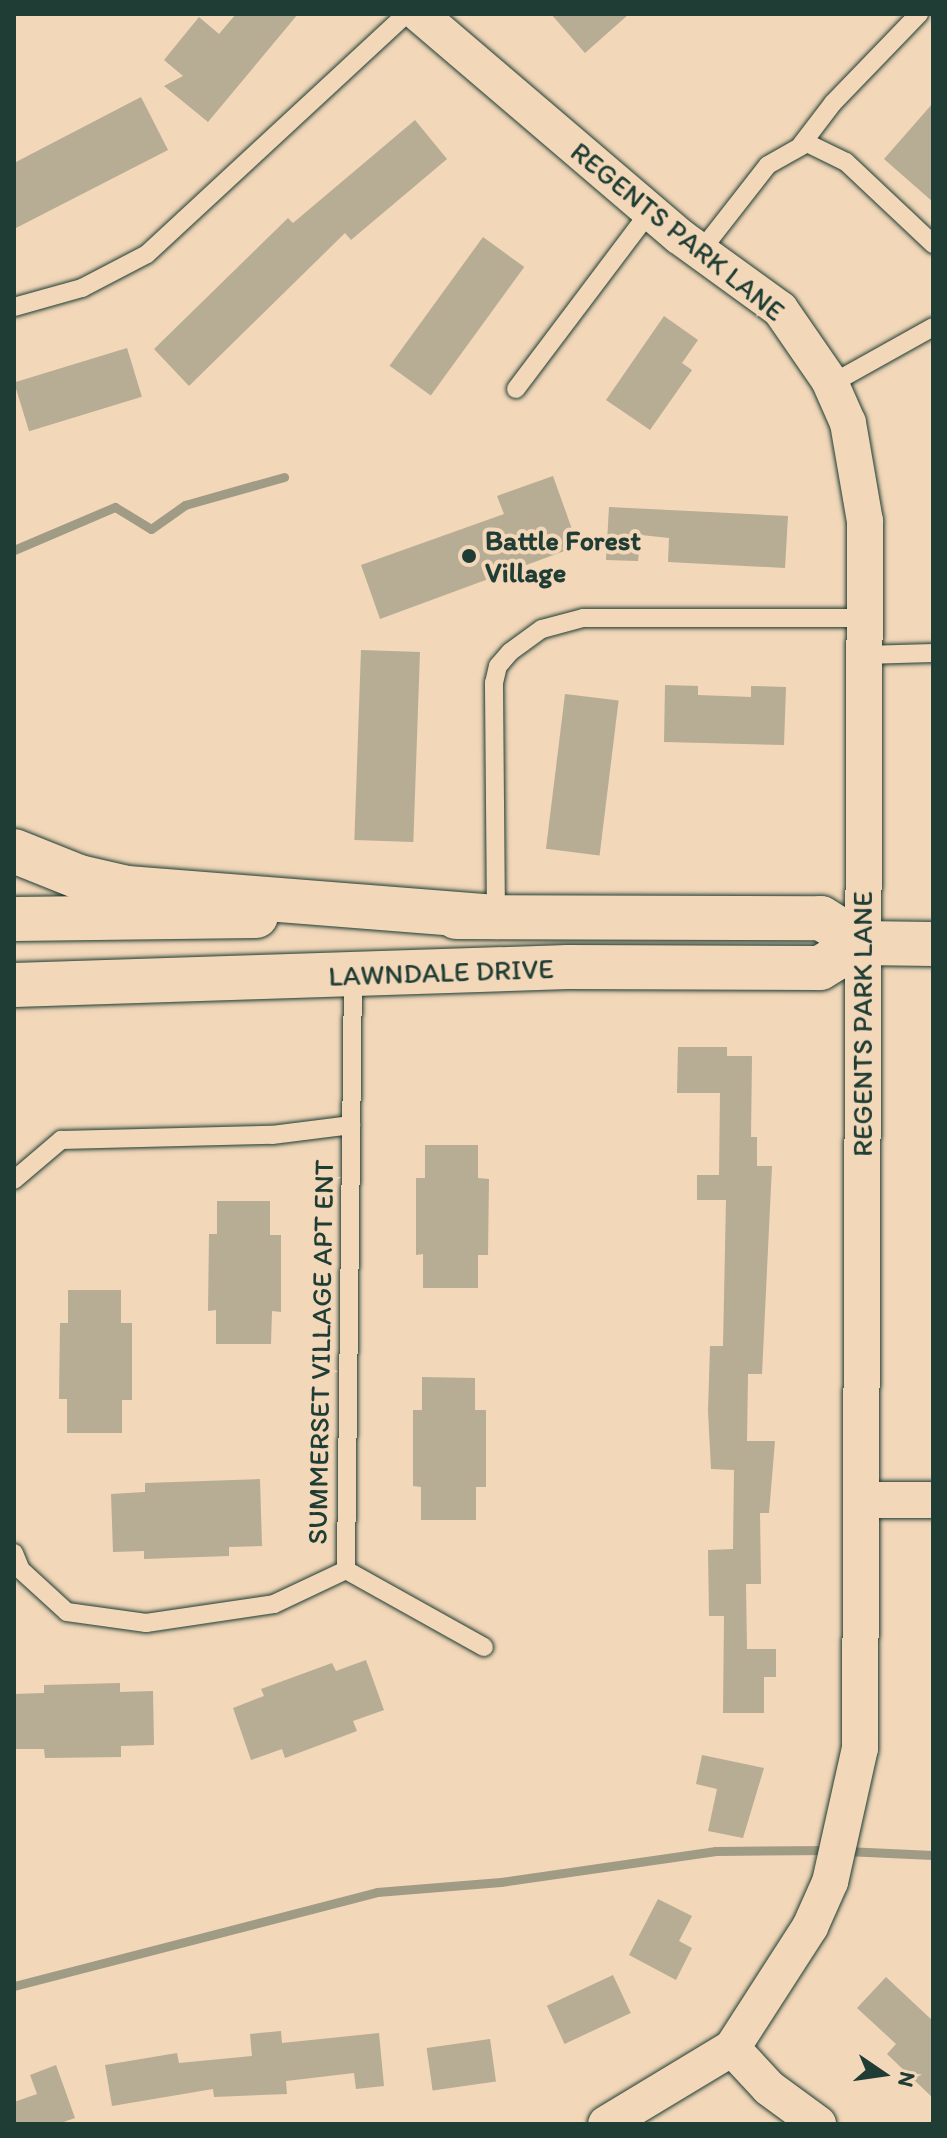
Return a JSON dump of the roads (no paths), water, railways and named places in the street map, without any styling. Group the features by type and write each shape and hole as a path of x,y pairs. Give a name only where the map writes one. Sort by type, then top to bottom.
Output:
{"main road":[{"path":"14,851 79,877 127,888 496,917"},
{"name":"LAWNDALE DRIVE","path":"14,919 821,918 861,943 820,968 568,967 14,985"},
{"path":"861,943 933,944"}],"street":[{"name":"REGENTS PARK LANE","path":"419,14 700,252 780,309 831,384 859,466 865,521 861,943 863,1695 848,1812 830,1882 810,1927 732,2048 606,2124"},
{"path":"863,1500 933,1500"},
{"path":"732,2048 769,2088 818,2124"}],"lane":[{"path":"14,307 82,288 147,254 406,14"},
{"path":"700,252 768,165 801,145 833,103 919,14"},
{"path":"801,145 830,151 846,162 933,244"},
{"path":"516,389 650,211"},
{"path":"831,384 933,327"},
{"path":"496,917 494,683 498,666 510,652 542,629 583,618 864,618"},
{"path":"864,655 933,653"},
{"name":"SUMMERSET VILLAGE APT ENT","path":"353,976 346,1570 484,1647"},
{"path":"14,1180 61,1140 272,1135 351,1125"},
{"path":"14,1553 21,1570 67,1612 146,1623 274,1604 346,1570"}],"waterway":[{"path":"14,550 115,507 151,529 185,505 284,477"},
{"path":"14,1986 377,1892 501,1882 716,1851 830,1850"},
{"path":"845,1851 933,1855"}],"place":[{"name":"Battle Forest Village","path":"469,556"}]}
